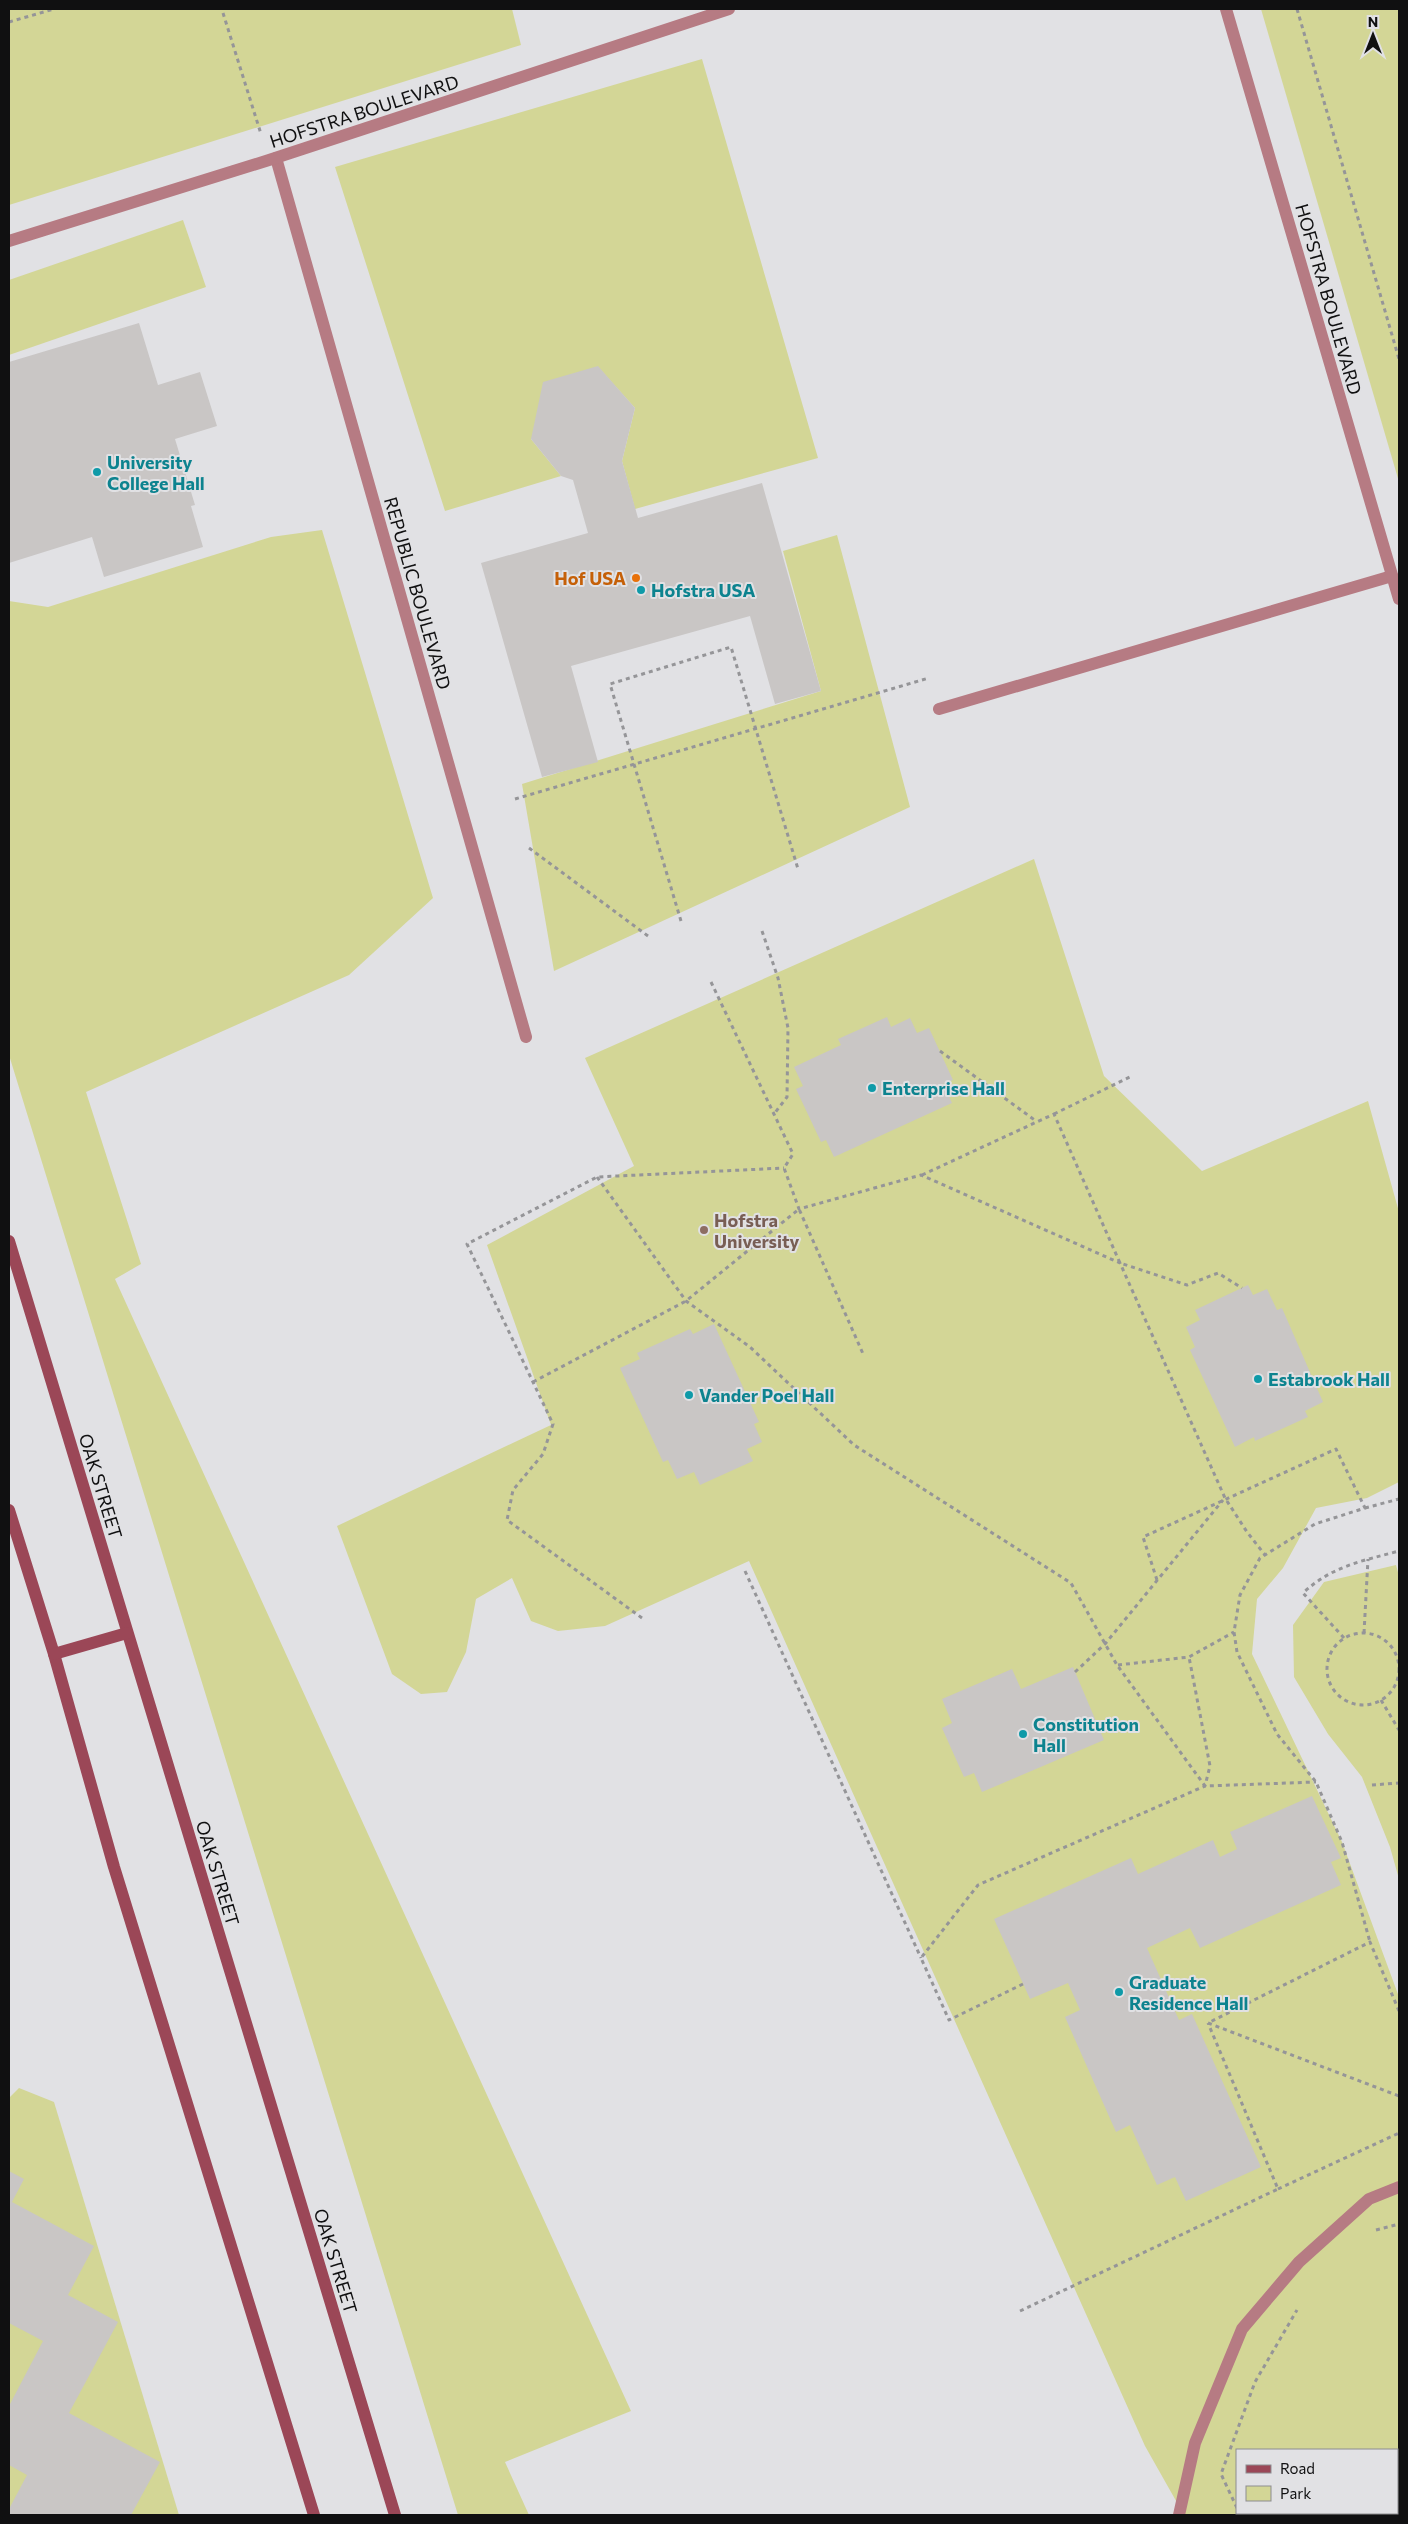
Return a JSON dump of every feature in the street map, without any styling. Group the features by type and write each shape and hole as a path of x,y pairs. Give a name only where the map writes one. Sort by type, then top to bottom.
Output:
{"street":[{"name":"HOFSTRA BOULEVARD","path":"9,241 273,159 728,9"},
{"name":"HOFSTRA BOULEVARD","path":"1226,9 1399,599"},
{"name":"REPUBLIC BOULEVARD","path":"273,159 526,1037"},
{"path":"939,709 1392,576"},
{"name":"OAK STREET","path":"9,1241 395,2515"},
{"path":"9,1510 54,1654 114,1867 314,2515"},
{"path":"54,1654 127,1633"},
{"path":"1179,2515 1195,2443 1242,2329 1299,2262 1368,2198 1399,2187"}],"path":[{"path":"9,22 54,9"},
{"path":"1297,9 1399,359"},
{"path":"223,13 273,159"},
{"path":"681,921 610,684 731,648 798,869"},
{"path":"515,799 930,678"},
{"path":"529,848 648,936"},
{"path":"762,931 778,978 788,1028 788,1097 774,1114"},
{"path":"711,982 794,1154 784,1168"},
{"path":"940,1051 1037,1122"},
{"path":"533,1382 686,1301 799,1209 921,1175 1132,1076"},
{"path":"1054,1114 1225,1498 1247,1532 1265,1555"},
{"path":"642,1618 507,1520 513,1490 543,1454 553,1424 467,1244 597,1177 784,1168"},
{"path":"784,1168 799,1209 864,1356"},
{"path":"921,1175 1120,1262 1187,1286 1218,1273 1242,1288"},
{"path":"597,1177 686,1301 750,1347 854,1445 1071,1583 1117,1665 1205,1786"},
{"path":"1157,1580 1143,1537 1336,1448 1364,1508"},
{"path":"1075,1672 1105,1644 1225,1498"},
{"path":"1399,1499 1315,1524 1260,1558 1240,1595 1234,1632 1238,1652 1277,1734 1316,1782 1342,1842 1370,1942 1399,2011"},
{"path":"1344,1638 1303,1593 1320,1578 1341,1567 1399,1551"},
{"path":"1364,1633 1368,1559"},
{"path":"745,1571 949,2020 1023,1984"},
{"path":"1117,1665 1189,1657 1234,1632"},
{"path":"1364,1633 1374,1634 1384,1639 1398,1654 1398,1676 1395,1686 1380,1700 1359,1705 1338,1696 1331,1686 1327,1676 1327,1665 1330,1654 1344,1638 1364,1633"},
{"path":"1189,1657 1210,1766 1205,1786"},
{"path":"1380,1700 1399,1730"},
{"path":"921,1958 978,1885 1205,1786 1316,1782"},
{"path":"1372,1784 1399,1783"},
{"path":"1208,2023 1370,1942"},
{"path":"1208,2023 1399,2096"},
{"path":"1208,2023 1278,2189"},
{"path":"1020,2310 1399,2133"},
{"path":"1368,2236 1375,2231 1399,2224"},
{"path":"1236,2506 1220,2474 1255,2382 1298,2308"}],"green space":[{"path":"9,9 512,9 521,45 9,205"},
{"path":"1261,9 1399,9 1399,482"},
{"path":"702,59 818,458 635,509 622,461 635,408 598,367 531,439 561,476 445,511 335,167"},
{"path":"183,220 206,287 9,355 9,280"},
{"path":"322,530 433,898 349,975 86,1092 141,1264 115,1279 631,2411 505,2462 529,2515 458,2515 9,1055 9,601 48,607 271,537"},
{"path":"837,535 910,807 554,971 522,784 821,691 783,551"},
{"path":"1034,859 1104,1076 1202,1171 1368,1101 1399,1212 1399,1482 1367,1498 1316,1508 1283,1568 1257,1599 1252,1654 1342,1842 1399,1997 1399,2515 1184,2515 1145,2446 749,1561 605,1626 558,1631 531,1621 512,1578 476,1599 466,1652 447,1692 421,1694 392,1674 337,1526 551,1425 487,1245 634,1166 585,1058"},
{"path":"1396,1565 1399,1576 1399,1879 1390,1847 1362,1777 1328,1734 1294,1677 1293,1625 1324,1582"},
{"path":"19,2088 54,2102 179,2515 9,2515 9,2098"}],"building":[{"name":"University College Hall","path":"139,323 158,385 200,372 217,426 175,439 195,505 191,506 203,547 104,577 92,537 9,563 9,362"},
{"name":"Hofstra USA","path":"598,366 635,408 622,461 638,518 762,483 821,691 775,704 750,616 571,666 598,762 542,777 481,563 588,533 573,480 561,476 531,439 543,382"},
{"name":"Enterprise Hall","path":"887,1017 891,1027 910,1018 917,1033 929,1028 953,1080 943,1084 952,1103 834,1157 826,1140 821,1142 796,1089 803,1086 794,1067 841,1045 838,1039"},
{"name":"Estabrook Hall","path":"1248,1285 1253,1295 1267,1289 1277,1310 1282,1308 1323,1402 1305,1411 1308,1417 1255,1441 1254,1437 1235,1447 1190,1350 1195,1347 1186,1327 1200,1320 1195,1310"},
{"name":"Vander Poel Hall","path":"714,1324 759,1422 754,1424 762,1442 747,1449 753,1461 700,1485 694,1472 677,1479 668,1460 663,1462 620,1368 640,1359 637,1353 690,1329 693,1334"},
{"name":"Constitution Hall","path":"1073,1667 1104,1740 982,1792 974,1773 964,1777 942,1728 952,1723 942,1699 1012,1669 1021,1689"},
{"name":"Graduate Residence Hall","path":"1312,1796 1341,1858 1331,1862 1341,1885 1200,1948 1190,1928 1147,1948 1179,2020 1192,2014 1261,2167 1186,2201 1175,2177 1157,2185 1130,2125 1116,2132 1065,2017 1080,2010 1068,1983 1030,1999 994,1919 1131,1858 1138,1874 1213,1840 1220,1857 1237,1849 1230,1832"},
{"path":"9,2171 24,2179 12,2202 94,2246 68,2295 118,2322 69,2413 160,2462 131,2515 9,2515 9,2509 27,2475 9,2465 9,2406 43,2341 9,2323"}],"place":[{"name":"University College Hall","path":"97,472"},
{"name":"Hof USA","path":"636,578"},
{"name":"Hofstra USA","path":"641,590"},
{"name":"Enterprise Hall","path":"872,1088"},
{"name":"Hofstra University","path":"704,1230"},
{"name":"Estabrook Hall","path":"1258,1379"},
{"name":"Vander Poel Hall","path":"689,1395"},
{"name":"Constitution Hall","path":"1023,1734"},
{"name":"Graduate Residence Hall","path":"1119,1992"}]}
